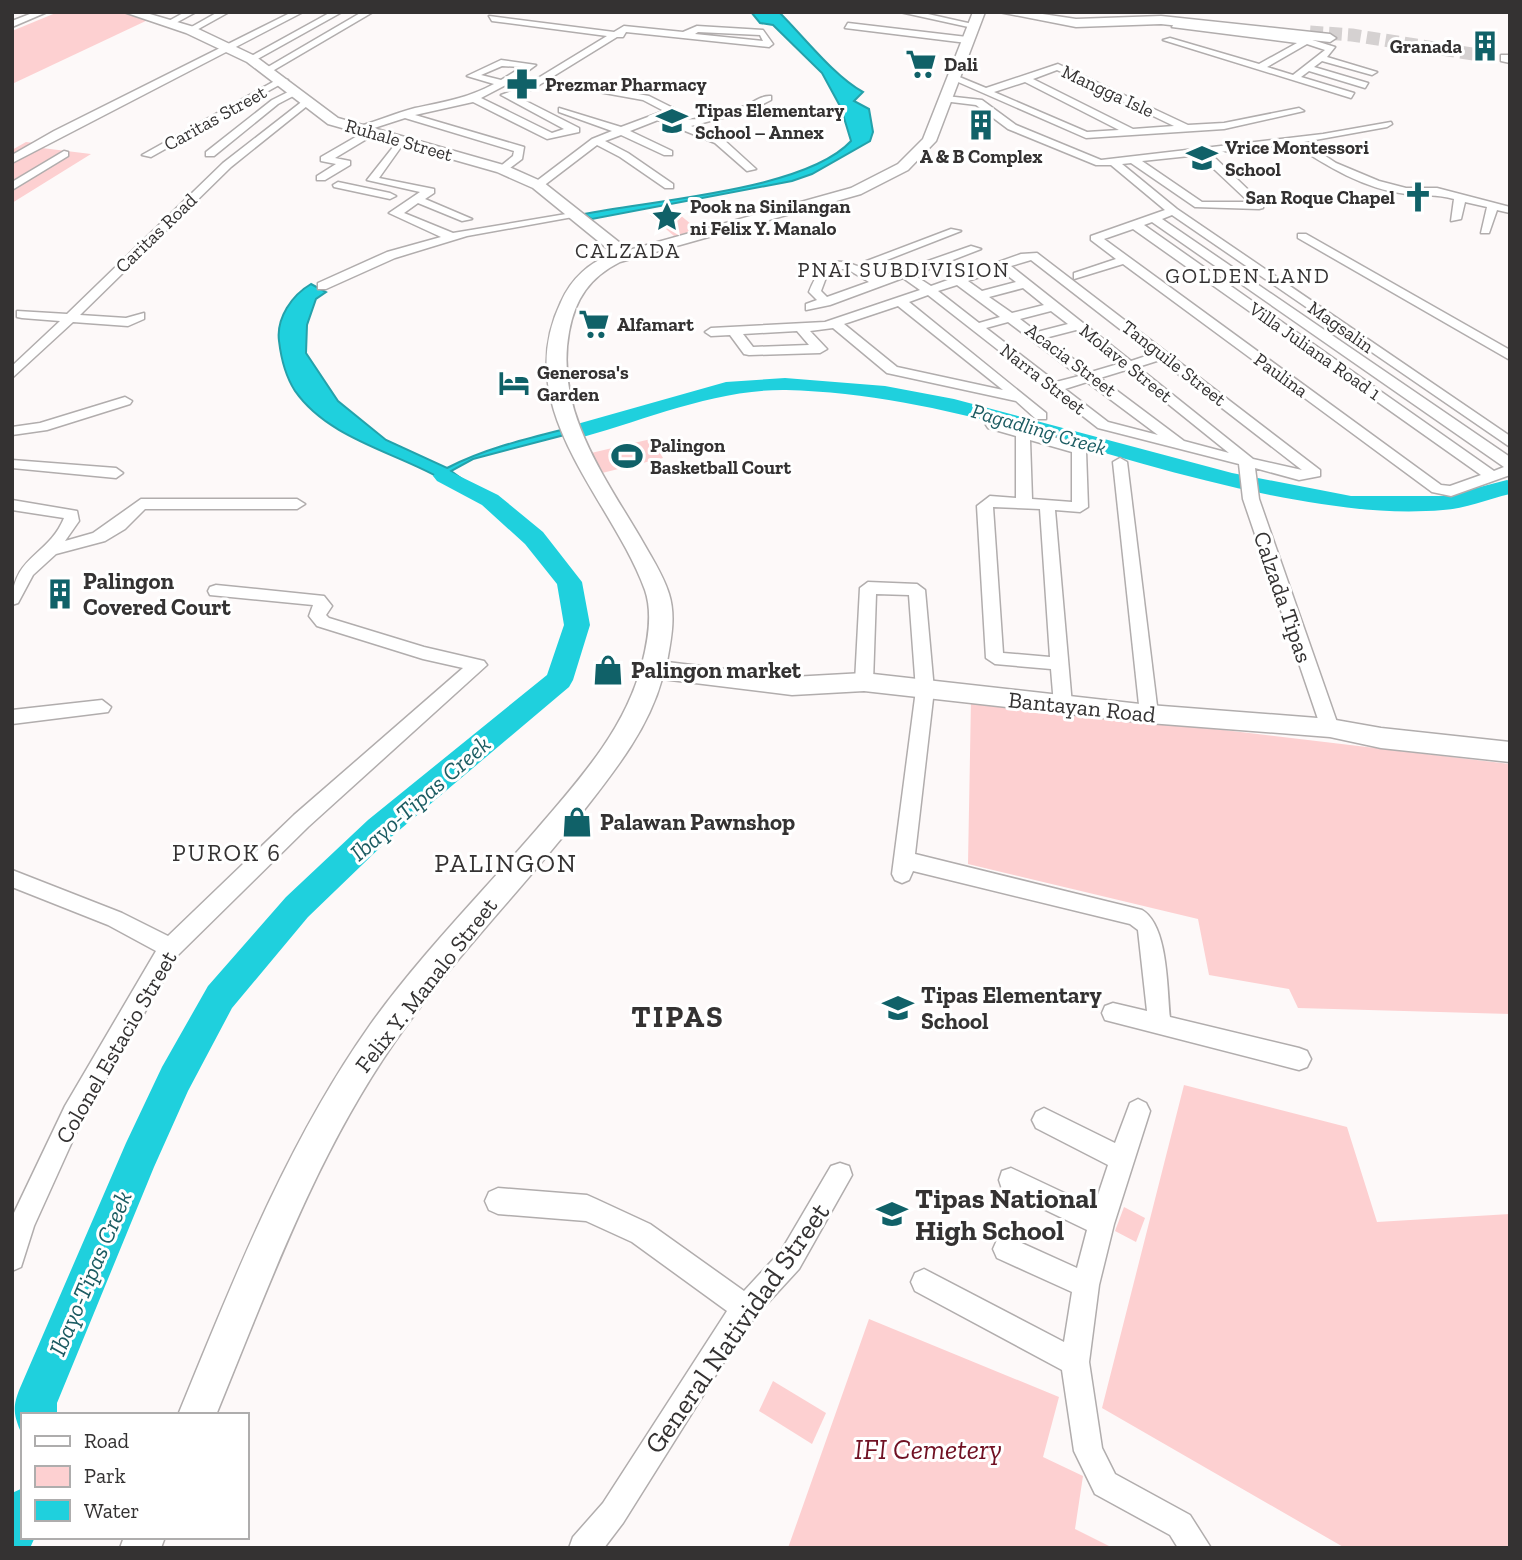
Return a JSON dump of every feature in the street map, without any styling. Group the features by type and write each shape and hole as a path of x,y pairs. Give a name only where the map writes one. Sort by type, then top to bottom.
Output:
{"main road":[{"path":"1005,12 1076,23 1161,20 1329,38"},
{"name":"Felix Y. Manalo Street","path":"653,669 660,607 656,589 593,479 571,434 556,365 561,325 581,280 597,266 626,255 806,206 883,180 919,154 929,141 973,26"}],"street":[{"path":"12,24 43,12"},
{"name":"Ruhale Street","path":"130,12 190,30 251,59 283,80 325,118 502,169 538,185 582,217 626,255"},
{"path":"169,23 192,12"},
{"path":"190,30 225,12"},
{"path":"12,160 58,133 299,12"},
{"path":"251,59 338,12"},
{"path":"266,71 369,12"},
{"path":"515,12 557,18"},
{"path":"904,12 973,26"},
{"path":"1023,12 1082,21 1155,17 1303,36 1332,49 1294,78"},
{"path":"1041,12 1056,12"},
{"path":"492,18 708,43"},
{"path":"1175,24 1263,36 1303,36"},
{"path":"848,26 973,26"},
{"path":"1189,27 1167,40 1196,49 1236,53 1259,68 1351,95"},
{"path":"568,34 685,35 769,44 763,33 696,29 685,35"},
{"path":"1196,49 1225,31"},
{"path":"616,34 632,42"},
{"path":"616,34 528,88 506,95 624,155 669,186"},
{"path":"1236,53 1263,36"},
{"path":"1259,68 1303,36"},
{"path":"1321,58 1372,72"},
{"path":"321,178 346,163 325,159 366,130 405,115 473,98 500,83 531,65 501,63 472,76 500,83"},
{"name":"Mangga Isle","path":"985,92 1051,67 1060,67 1189,130"},
{"path":"1308,68 1365,85"},
{"path":"1023,77 1133,133"},
{"path":"954,78 1077,133 1189,130 1243,124 1299,111"},
{"name":"Caritas Street","path":"146,155 283,80"},
{"path":"538,185 597,140 672,111 646,98 573,85"},
{"path":"210,155 275,103 296,91"},
{"path":"473,98 551,137 573,129"},
{"path":"682,125 746,109 768,98"},
{"path":"946,99 979,102 1024,132 1086,160 1115,163 1294,141 1387,124"},
{"name":"Caritas Road","path":"12,374 154,233 227,165 307,102"},
{"path":"562,110 622,131 668,153"},
{"path":"405,115 520,149 518,157 502,169"},
{"path":"660,117 719,141 751,169"},
{"path":"401,140 372,180 430,191 395,213 452,237"},
{"path":"1294,141 1332,164 1374,183 1396,190 1437,191 1510,210"},
{"path":"12,187 64,154 33,148"},
{"path":"1135,161 1199,205 1259,206 1202,152"},
{"name":"Magsalin","path":"1115,163 1133,181 1173,211 1510,443"},
{"path":"1200,165 1212,163"},
{"path":"1148,172 1174,168"},
{"path":"338,185 417,200 466,219"},
{"path":"1455,219 1460,197"},
{"path":"1485,231 1493,206"},
{"path":"1137,225 1173,211"},
{"path":"322,286 391,256 452,237 582,217"},
{"path":"1155,219 1510,464"},
{"name":"Paulina","path":"1137,225 1097,236 1097,241 1437,489 1451,491 1510,470"},
{"name":"Villa Juliana Road 1","path":"1137,225 1493,477"},
{"path":"870,262 955,231"},
{"path":"1510,342 1307,233 1510,356"},
{"path":"915,246 939,261"},
{"path":"810,307 975,249"},
{"name":"Tanguile Street","path":"1002,265 1025,257 1037,257 1312,469"},
{"path":"1077,276 1124,260"},
{"path":"826,302 816,292 822,273 841,264 850,265 878,283"},
{"path":"711,332 834,323 1002,265"},
{"name":"Molave Street","path":"1002,265 1207,427 1248,463"},
{"name":"Narra Street","path":"905,274 1103,425 1299,475 1313,475 1312,469"},
{"name":"Acacia Street","path":"959,280 1092,376 1175,439 1178,445"},
{"path":"981,295 1026,284"},
{"path":"900,301 1041,416"},
{"path":"977,327 1054,306"},
{"path":"22,314 128,322 139,316"},
{"path":"834,323 892,370 1021,398"},
{"path":"1038,336 1079,325"},
{"path":"1286,331 1309,326"},
{"path":"734,331 749,351 820,349 800,327"},
{"path":"1055,387 1164,355"},
{"path":"12,431 59,424 104,405 125,401"},
{"path":"1207,427 1244,417"},
{"path":"993,425 1074,447 1079,452 1080,507 990,501 985,506 994,654 1000,660 1060,664"},
{"path":"1023,433 1024,504"},
{"path":"1120,462 1149,714"},
{"name":"Calzada Tipas","path":"1248,463 1251,486 1271,562 1330,728"},
{"path":"12,464 116,473"},
{"path":"50,550 99,537 119,525 135,508 148,502 297,504"},
{"path":"12,505 72,514 71,520 50,550 27,572 12,599"},
{"path":"1047,506 1063,705"},
{"path":"864,682 868,588 917,590 920,595 925,690 903,867 1135,916 1145,922 1149,930 1160,1024"},
{"name":"Colonel Estacio Street","path":"12,1258 22,1224 73,1114 170,947 301,821 478,665 423,653 323,622 317,616 324,606 318,600 216,591"},
{"name":"Bantayan Road","path":"653,669 792,685 864,682 1149,714 1330,728 1381,738 1510,752"},
{"name":"Felix Y. Manalo Street","path":"198,1413 302,1166 345,1091 382,1033 473,922 559,824 613,753 635,717 653,669"},
{"path":"12,717 102,707"},
{"path":"16,886 115,919 170,947"},
{"path":"1113,1013 1299,1059"},
{"path":"1138,1111 1101,1224 1086,1285 1075,1362 1088,1451 1105,1484 1180,1525 1196,1548"},
{"path":"1044,1120 1121,1159"},
{"name":"General Natividad Street","path":"584,1548 612,1513 719,1344 746,1308 790,1260 840,1175"},
{"path":"1011,1180 1101,1224"},
{"path":"498,1201 587,1209 641,1233 746,1308"},
{"path":"1006,1249 1086,1285"},
{"path":"924,1282 1075,1362"}],"green space":[{"path":"58,12 127,12 150,19 12,84 12,31"},
{"path":"26,142 45,144 42,148 91,154 12,203 12,150"},
{"path":"673,209 698,230 674,236 650,215"},
{"name":"Palingon Basketball Court","path":"651,439 663,458 602,473 591,453"},
{"path":"971,700 1510,764 1510,1014 1298,1008 1289,989 1209,975 1198,919 968,864"},
{"path":"1184,1085 1347,1127 1377,1222 1510,1214 1510,1548 1345,1548 1102,1408"},
{"path":"1124,1207 1145,1218 1136,1242 1115,1231"},
{"name":"IFI Cemetery","path":"869,1319 1059,1397 1043,1457 1083,1476 1075,1529 1113,1548 788,1548"},
{"path":"773,1381 826,1413 812,1444 759,1411"}],"water":[{"path":"751,12 779,12 830,66 863,92 854,101 869,109 873,132 870,141 812,174 792,181 592,219 584,214 687,198 765,182 829,158 851,141 841,108 822,73 773,25 760,23"},
{"path":"311,284 326,292 316,299 307,325 306,353 338,401 386,440 447,468 475,455 520,441 565,429 568,434 473,459 451,471 482,493 473,497 441,478 342,432 308,407 295,391 281,354 279,332 283,316 298,294"}],"waterway":[{"name":"Pagadling Creek","path":"571,433 726,388 785,384 885,392 954,405 1115,451 1232,480 1351,503 1445,503 1507,487"},
{"name":"Ibayo-Tipas Creek","path":"35,1413 35,1403 139,1156 175,1079 220,997 297,907 379,829 559,680 577,625 569,582 534,538 490,500 445,476"},
{"path":"12,1536 21,1516"}],"tunnel":[{"path":"1310,32 1352,35 1479,55"}],"place":[{"name":"Granada","path":"1485,46"},
{"name":"Dali","path":"921,64"},
{"name":"Prezmar Pharmacy","path":"522,84"},
{"name":"Tipas Elementary School – Annex","path":"672,121"},
{"name":"A & B Complex","path":"981,125"},
{"name":"Vrice Montessori School","path":"1202,158"},
{"name":"San Roque Chapel","path":"1418,197"},
{"name":"Pook na Sinilangan ni Felix Y. Manalo","path":"667,217"},
{"name":"Alfamart","path":"594,324"},
{"name":"Generosa's Garden","path":"514,383"},
{"name":"Palingon Basketball Court","path":"627,456"},
{"name":"Palingon Covered Court","path":"60,594"},
{"name":"Palingon market","path":"608,670"},
{"name":"Palawan Pawnshop","path":"577,822"},
{"name":"Tipas Elementary School","path":"898,1008"},
{"name":"Tipas National High School","path":"892,1214"}],"district":[{"name":"CALZADA","path":"628,250"},
{"name":"PNAI SUBDIVISION","path":"904,269"},
{"name":"GOLDEN LAND","path":"1248,275"},
{"name":"PUROK 6","path":"227,852"},
{"name":"PALINGON","path":"506,863"},
{"name":"TIPAS","path":"678,1017"}]}
